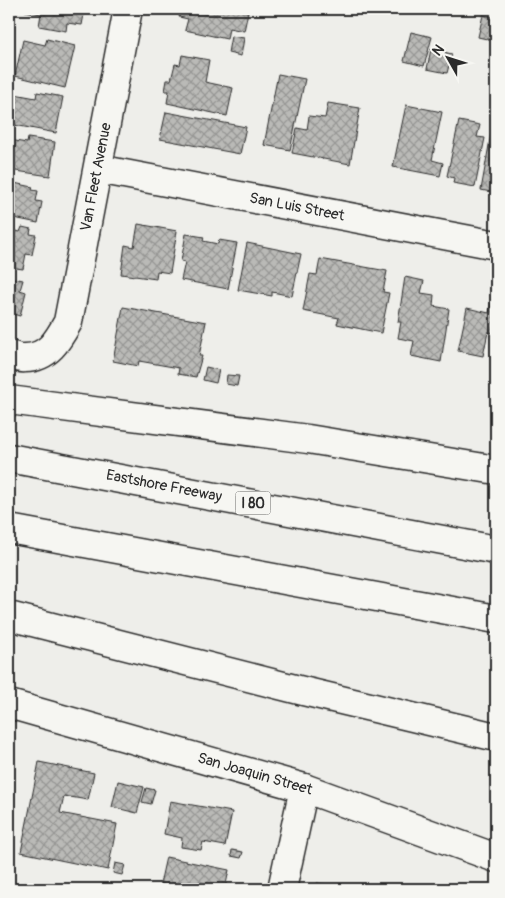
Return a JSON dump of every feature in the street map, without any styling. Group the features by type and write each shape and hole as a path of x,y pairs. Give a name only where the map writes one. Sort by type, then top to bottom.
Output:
{"main road":[{"name":"Van Fleet Avenue","path":"9,355 24,358 44,353 57,342 68,322 128,9"},
{"name":"San Luis Street","path":"98,169 496,245"},
{"path":"9,400 308,439 496,470"},
{"name":"Eastshore Freeway","path":"9,458 496,550"},
{"path":"9,529 496,619"},
{"path":"9,616 303,691 496,737"},
{"name":"San Joaquin Street","path":"9,704 304,788 496,858"},
{"path":"282,889 304,788"}],"building":[{"path":"26,9 85,9 82,25 67,23 66,31 39,26 41,14 25,11"},
{"path":"181,9 233,9 248,12 244,31 229,28 227,39 185,30 188,19 179,17"},
{"path":"483,15 496,18 496,41 478,37"},
{"path":"411,32 432,37 424,66 404,61"},
{"path":"231,36 244,38 241,56 228,53"},
{"path":"47,39 75,46 65,88 15,76 23,40 45,45"},
{"path":"431,49 452,54 447,73 427,69"},
{"path":"182,55 209,60 205,82 233,88 227,116 167,103 169,91 165,91 167,80 171,80 175,64 180,65"},
{"path":"278,74 305,79 290,150 264,145"},
{"path":"37,92 63,97 56,133 9,124 9,93 36,98"},
{"path":"328,103 360,108 350,164 292,153 297,128 307,130 309,116 325,118"},
{"path":"406,105 442,112 432,160 443,163 440,176 393,167"},
{"path":"166,112 246,127 240,154 160,139"},
{"path":"459,121 480,125 477,137 485,138 475,187 453,183 454,178 447,176"},
{"path":"491,134 496,135 496,193 481,190"},
{"path":"28,138 55,142 50,176 9,170 9,140 27,143"},
{"path":"9,182 33,187 32,190 38,191 36,201 42,202 38,223 9,217"},
{"path":"138,224 177,231 170,273 157,271 156,279 121,274 125,245 134,247"},
{"path":"22,227 31,229 30,234 36,235 32,255 26,254 23,269 9,267 9,229 20,232"},
{"path":"186,234 204,237 203,241 218,244 219,240 237,243 228,289 181,280 185,262 181,261"},
{"path":"247,243 301,254 292,296 272,292 272,296 238,290"},
{"path":"320,259 387,271 383,292 389,293 381,333 337,324 339,318 303,311 310,274 317,275"},
{"path":"9,277 23,280 20,290 26,292 20,316 9,313"},
{"path":"405,277 424,281 421,293 434,295 433,306 449,309 441,362 411,356 414,341 398,338 401,322 398,322"},
{"path":"493,293 496,294 496,334 488,332 483,356 458,351 467,308 489,313"},
{"path":"123,307 206,322 199,356 202,356 196,377 178,374 179,368 139,361 138,366 113,361"},
{"path":"206,367 219,370 216,383 203,380"},
{"path":"227,375 239,376 237,386 226,384"},
{"path":"39,762 94,773 88,800 64,796 60,813 117,824 108,870 21,852"},
{"path":"118,781 144,787 137,813 112,807"},
{"path":"146,788 155,790 151,804 142,802"},
{"path":"170,801 232,812 225,846 203,842 201,850 181,847 182,838 164,834"},
{"path":"232,850 243,852 241,858 231,856"},
{"path":"166,857 229,870 225,889 186,889 160,884"},
{"path":"115,863 125,865 122,875 113,873"},
{"path":"9,879 13,880 12,888 19,889 9,889"},
{"path":"24,882 58,889 23,889"},
{"path":"317,883 345,888 345,889 316,889"}]}
